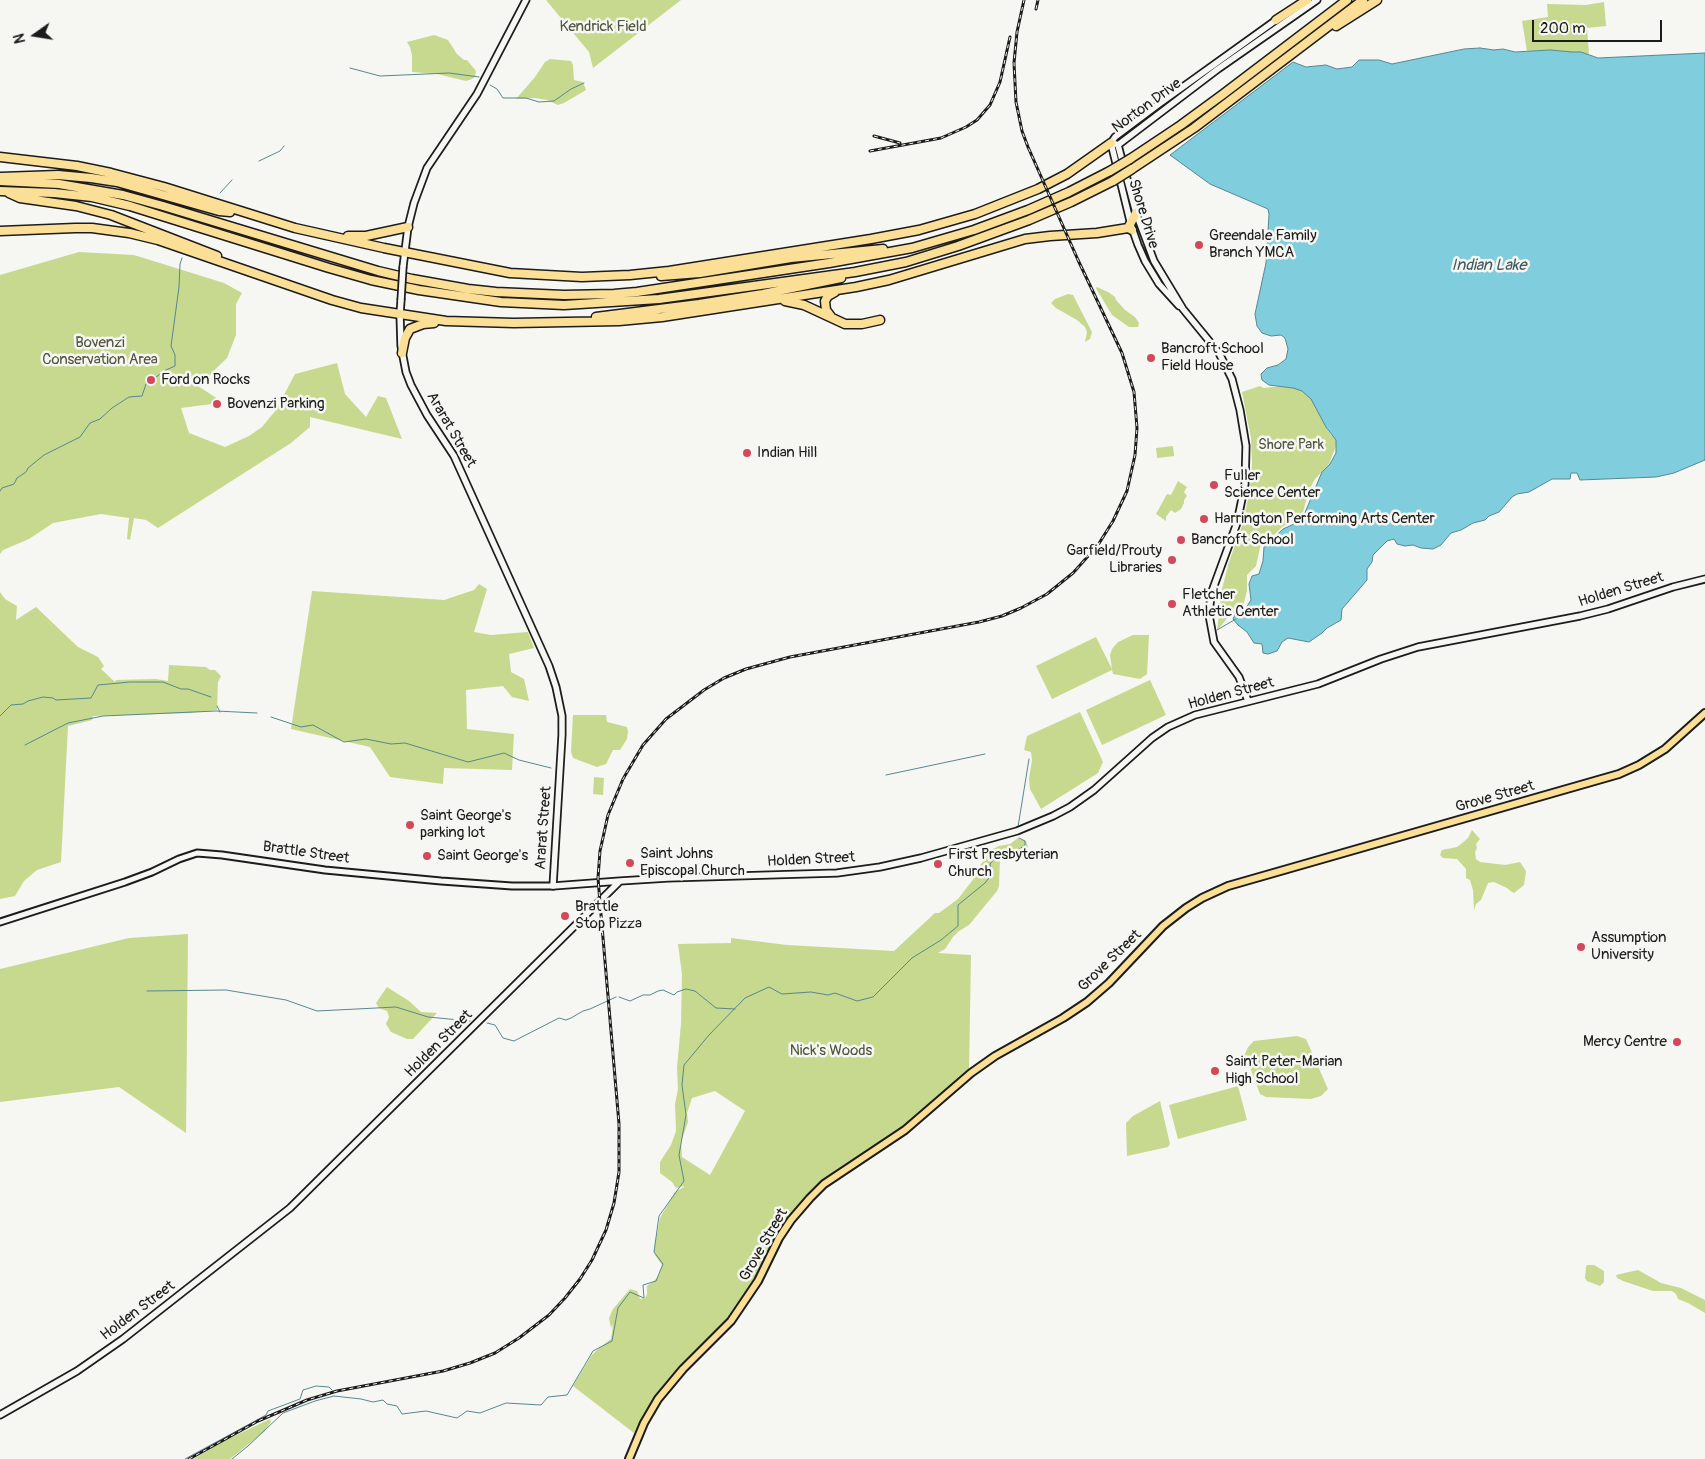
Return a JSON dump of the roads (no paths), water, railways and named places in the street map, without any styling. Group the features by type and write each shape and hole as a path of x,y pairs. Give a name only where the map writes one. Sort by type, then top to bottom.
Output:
{"highway":[{"path":"1276,20 1307,0"},
{"path":"1302,34 1340,0"},
{"path":"0,181 59,184 124,196 378,271 462,288 512,293 564,295 637,292 828,263 912,248 974,230 1028,210 1069,192 1130,159 1186,122 1347,0"},
{"path":"1,191 92,197 130,206 361,277 419,290 501,302 564,305 632,302 870,269 906,262 989,235 1067,204 1112,181 1194,128 1363,0"},
{"path":"1310,41 1377,0"},
{"path":"611,277 669,271 871,239 937,225 975,214 1051,183 1115,144"},
{"path":"0,157 77,166 111,173 318,233 510,273 562,277 670,276 791,258 904,246 912,248"},
{"path":"0,177 58,175 91,178 144,189 219,211 244,213"},
{"path":"1,191 20,198 76,206 111,215 244,266 250,271"},
{"path":"402,353 405,338 410,329 423,324 643,319 838,290 889,280 1025,239 1097,233 1130,228 1136,213"},
{"path":"318,233 330,232 356,237 408,227"},
{"path":"0,231 75,228 110,230 158,240 347,305 372,311 460,322"},
{"path":"514,323 600,317 700,304 806,286 856,275 870,269"},
{"path":"838,290 828,296 824,305 827,313 838,322"},
{"path":"771,300 800,304 838,322 853,325 880,320"}],"main road":[{"name":"Norton Drive","path":"1115,144 1115,137 1276,20 1300,0"},
{"name":"Norton Drive","path":"1115,144 1218,68 1317,0"},
{"name":"Ararat Street","path":"524,1 478,94 427,168 413,204 408,227 404,251 400,314 402,353 406,372 427,416 454,456 549,666 556,687 562,716 562,735 553,886"},
{"name":"Shore Drive","path":"1115,144 1136,213 1154,261 1183,309 1213,345 1228,370 1235,388 1244,426 1246,460 1242,504 1237,523 1212,589 1209,615 1214,642 1239,677 1248,701"},
{"name":"Shore Drive","path":"1115,144 1130,228 1154,277 1169,297 1183,309"},
{"name":"Holden Street","path":"0,1415 77,1371 123,1339 290,1208 620,882 668,878 857,871 904,862 1017,831 1053,816 1078,801 1102,784 1142,746 1168,727 1200,713 1318,684 1381,659 1418,647 1580,616 1705,579"},
{"name":"Grove Street","path":"629,1459 653,1407 677,1376 731,1322 753,1289 787,1226 817,1191 905,1130 979,1067 1087,1002 1109,983 1163,926 1186,908 1211,894 1238,883 1619,774 1666,750 1705,713"},
{"path":"602,882 606,889 604,899"},
{"name":"Brattle Street","path":"553,886 620,882"}],"street":[{"name":"Brattle Street","path":"0,922 125,882 197,853 222,854 332,870 441,881 518,886 553,886"}],"water":[{"name":"Indian Lake","path":"1464,49 1503,49 1515,52 1550,50 1581,52 1598,58 1705,53 1705,460 1674,473 1656,477 1580,480 1577,473 1571,473 1570,479 1552,479 1529,492 1517,494 1499,512 1485,520 1451,533 1441,545 1433,549 1397,544 1394,539 1387,541 1373,555 1372,562 1367,569 1367,580 1342,609 1341,620 1309,642 1288,638 1282,642 1277,651 1268,654 1263,653 1262,644 1254,643 1247,632 1233,619 1237,611 1246,608 1251,600 1249,584 1252,576 1259,574 1263,561 1264,547 1283,529 1294,524 1304,515 1322,472 1330,464 1336,453 1336,440 1326,427 1311,399 1302,391 1269,385 1262,380 1261,374 1267,368 1278,365 1286,359 1288,349 1285,338 1281,335 1271,336 1262,333 1257,326 1255,314 1266,263 1268,209 1210,184 1170,155 1293,62 1306,67 1326,65 1337,69 1352,67 1359,60 1379,60 1392,64"}],"waterway":[{"path":"350,68 380,76 449,73 479,77"},
{"path":"490,85 497,89 503,98 526,98 539,102 554,101 571,89 584,83"},
{"path":"259,161 280,151 284,146"},
{"path":"220,193 232,180"},
{"path":"0,491 2,488 14,484 17,478 44,455 80,437 90,423 100,419 112,408 129,397 142,396 146,384 175,366 175,355 171,346 182,258"},
{"path":"1217,630 1236,619"},
{"path":"0,716 11,705 23,704 43,697 56,700 91,698 98,685 130,682 163,682 211,697"},
{"path":"217,706 220,712"},
{"path":"25,745 68,723 103,716 216,711 257,713"},
{"path":"271,717 301,727 313,725 344,742 366,739 391,744 405,743 468,762 504,753 519,760 551,768"},
{"path":"886,775 985,754"},
{"path":"1018,827 1029,759"},
{"path":"232,1459 283,1413 334,1396 373,1402 383,1400 387,1404 397,1406 402,1414 426,1411 457,1418 467,1411 480,1413 506,1403 541,1405 548,1397 567,1395 593,1351 612,1341 618,1308 630,1292 644,1298 643,1285 656,1281 663,1264 654,1252 659,1216 684,1181 679,1155 686,1115 682,1085 684,1065 709,1035 745,998 769,987 782,994 811,992 828,995 835,993 857,1001 873,997 912,958 941,940 958,926 958,905 985,883 992,874 990,864 1000,852 1018,850 1025,845 1025,841 1019,838"},
{"path":"619,997 630,1001 658,991 663,990 674,995 686,989 695,991 716,1008 735,1009"},
{"path":"147,991 226,990 286,1000 317,1011 396,1007 428,1017 470,1021"},
{"path":"487,1023 495,1025 503,1038 514,1041 559,1018 566,1020 616,997"},
{"path":"185,1459 266,1415 268,1411 300,1399 303,1390 316,1386 329,1387 332,1390"}],"railway":[{"path":"189,1459 258,1421 307,1400 337,1391 443,1371 495,1353 519,1338 549,1315 580,1279 592,1260 606,1230 614,1203 619,1172 619,1124 598,878 600,851 608,815 623,779 643,745 666,719 704,690 724,678 746,669 790,657 979,622 1002,616 1021,608 1047,594 1073,573 1098,545 1113,521 1127,491 1135,455 1137,428 1134,392 1122,353 1078,260 1022,131 1016,102 1014,63 1017,32 1024,0"},
{"path":"1036,9 1038,0"},
{"path":"870,151 941,138 977,120 990,105 1000,82 1010,37"},
{"path":"874,136 900,143"}],"place":[{"name":"Greendale Family Branch YMCA","path":"1199,245"},
{"name":"Bancroft School Field House","path":"1151,358"},
{"name":"Ford on Rocks","path":"151,380"},
{"name":"Bovenzi Parking","path":"217,404"},
{"name":"Indian Hill","path":"747,453"},
{"name":"Fuller Science Center","path":"1214,485"},
{"name":"Harrington Performing Arts Center","path":"1204,519"},
{"name":"Bancroft School","path":"1181,540"},
{"name":"Garfield/Prouty Libraries","path":"1172,560"},
{"name":"Fletcher Athletic Center","path":"1172,604"},
{"name":"Saint George's parking lot","path":"410,825"},
{"name":"Saint George's","path":"427,856"},
{"name":"Saint Johns Episcopal Church","path":"630,863"},
{"name":"First Presbyterian Church","path":"938,864"},
{"name":"Brattle Stop Pizza","path":"565,916"},
{"name":"Assumption University","path":"1581,947"},
{"name":"Mercy Centre","path":"1677,1042"},
{"name":"Saint Peter-Marian High School","path":"1215,1071"}],"park label":[{"name":"Kendrick Field","path":"603,27"},
{"name":"Bovenzi Conservation Area","path":"100,352"},
{"name":"Shore Park","path":"1291,445"},
{"name":"Nick's Woods","path":"831,1051"}]}
